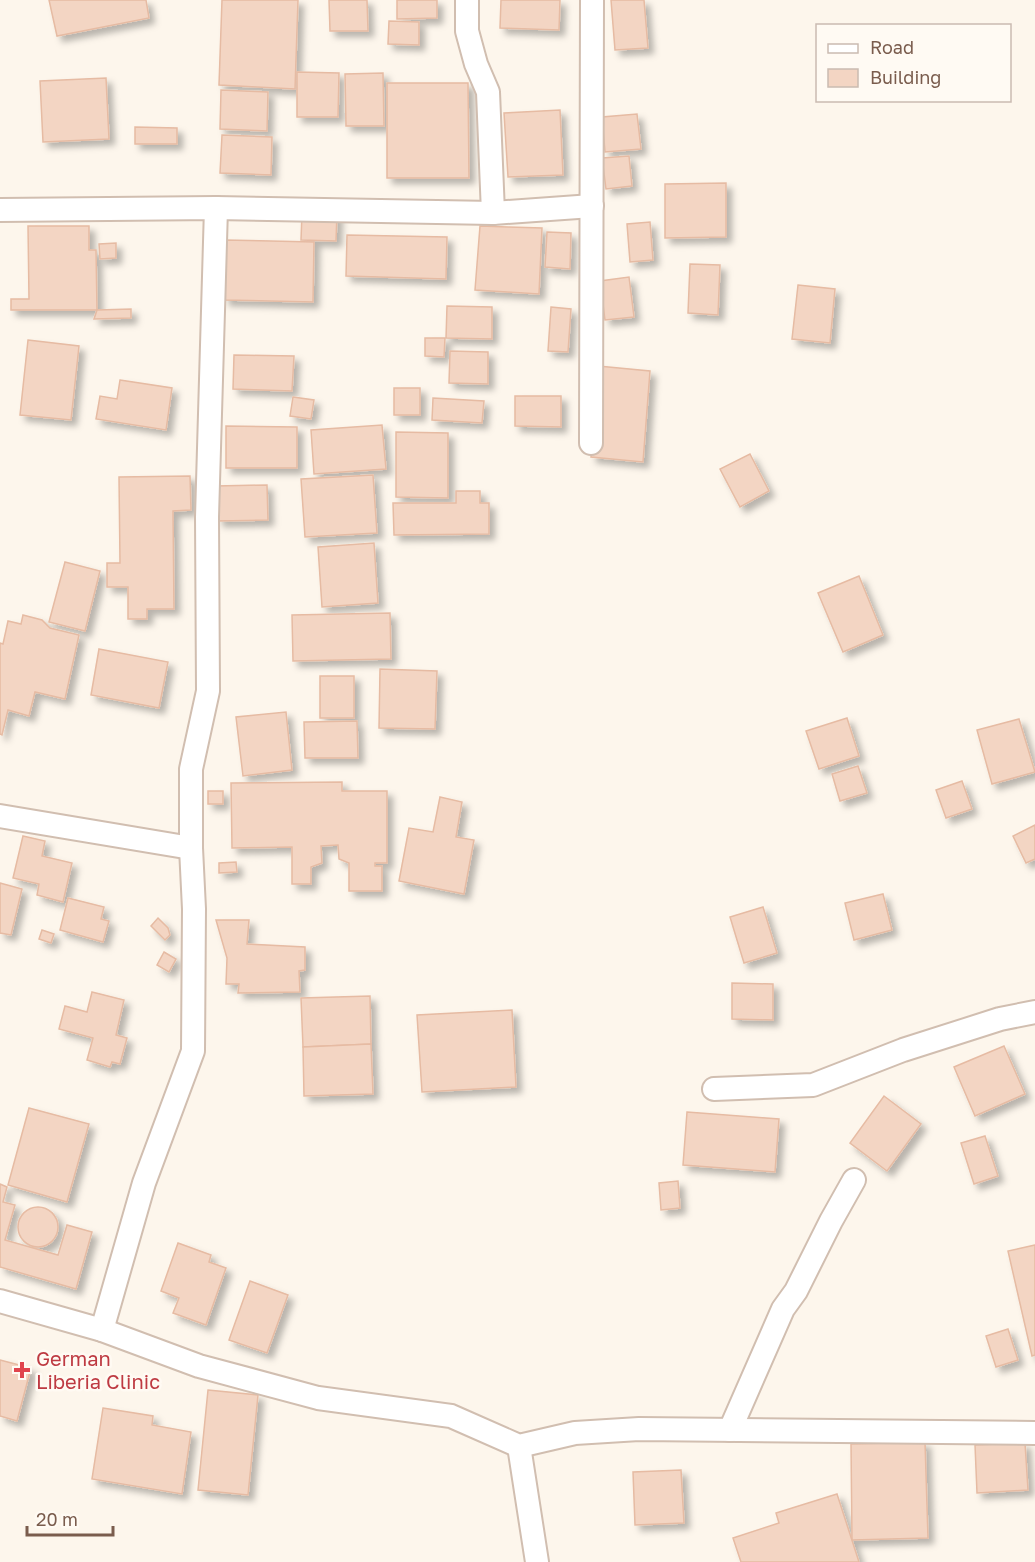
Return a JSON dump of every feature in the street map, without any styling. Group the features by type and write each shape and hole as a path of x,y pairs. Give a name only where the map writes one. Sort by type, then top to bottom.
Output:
{"street":[{"path":"466,0 467,31 476,64 488,92 492,213"},
{"path":"591,443 592,0"},
{"path":"0,210 216,208 492,213 592,206"},
{"path":"102,1330 144,1184 193,1051 194,909 191,769 208,691 207,505 216,208"},
{"path":"0,816 191,848"},
{"path":"714,1089 813,1085 914,1047 1000,1019 1035,1012"},
{"path":"730,1430 783,1309 796,1291 854,1179"},
{"path":"0,1301 102,1330 199,1366 318,1398 451,1416 519,1446 575,1433 639,1429 1035,1433"},
{"path":"519,1446 537,1562"}],"building":[{"path":"49,0 146,0 149,18 57,36"},
{"path":"222,0 298,0 295,89 219,85"},
{"path":"329,0 367,0 368,31 330,31"},
{"path":"397,0 437,0 437,18 397,19"},
{"path":"501,0 560,0 559,30 500,28"},
{"path":"611,0 644,0 648,48 615,50"},
{"path":"389,21 419,22 419,45 388,44"},
{"path":"297,72 339,73 338,117 297,117"},
{"path":"383,73 384,126 346,126 345,74"},
{"path":"106,78 109,139 43,142 40,81"},
{"path":"387,83 468,83 469,178 387,178"},
{"path":"221,90 268,92 267,131 220,129"},
{"path":"560,110 563,175 508,177 504,113"},
{"path":"637,114 641,149 605,152 602,117"},
{"path":"135,127 177,128 177,144 135,144"},
{"path":"222,135 272,137 271,175 220,173"},
{"path":"629,156 632,186 606,189 602,158"},
{"path":"726,183 726,237 665,238 665,184"},
{"path":"302,213 337,213 336,241 301,240"},
{"path":"650,222 653,260 630,262 627,224"},
{"path":"28,226 89,226 89,250 96,250 97,310 11,310 11,299 29,299"},
{"path":"480,226 542,228 539,294 475,290"},
{"path":"547,232 571,233 570,269 545,267"},
{"path":"347,235 447,237 446,279 346,276"},
{"path":"225,240 314,242 313,302 224,300"},
{"path":"116,243 116,258 100,259 99,244"},
{"path":"690,264 720,265 718,315 688,313"},
{"path":"629,277 634,317 605,320 600,281"},
{"path":"798,285 835,289 830,343 792,339"},
{"path":"447,306 492,307 492,339 446,338"},
{"path":"551,307 571,309 568,352 548,351"},
{"path":"131,309 131,318 94,319 97,310"},
{"path":"425,338 445,338 444,357 425,356"},
{"path":"28,340 79,346 71,420 20,415"},
{"path":"450,351 488,352 488,384 449,383"},
{"path":"234,355 294,356 292,391 233,389"},
{"path":"598,366 650,371 643,462 591,457"},
{"path":"120,380 172,388 166,430 96,419 100,396 117,399"},
{"path":"394,388 420,388 420,415 394,415"},
{"path":"515,396 561,396 561,427 515,426"},
{"path":"293,397 314,400 311,419 290,416"},
{"path":"433,398 484,401 482,423 432,420"},
{"path":"382,425 386,469 314,474 311,430"},
{"path":"226,426 297,427 297,468 226,468"},
{"path":"396,432 448,433 448,498 396,497"},
{"path":"750,454 769,491 740,507 720,469"},
{"path":"373,475 377,533 305,537 301,479"},
{"path":"190,476 191,510 173,511 174,609 147,609 147,619 128,619 128,587 107,587 107,563 120,563 119,477"},
{"path":"267,485 268,520 218,521 216,486"},
{"path":"456,491 480,491 480,503 489,503 489,534 394,535 393,503 456,503"},
{"path":"374,543 378,603 322,607 318,547"},
{"path":"65,562 100,571 85,631 49,622"},
{"path":"859,576 883,635 843,652 818,593"},
{"path":"390,613 391,659 293,661 292,615"},
{"path":"23,615 42,620 50,628 79,635 65,699 35,692 29,716 8,710 2,735 0,734 0,643 3,644 8,621 21,624"},
{"path":"99,649 168,662 159,708 91,695"},
{"path":"380,669 437,671 435,729 379,728"},
{"path":"320,676 354,676 354,718 320,718"},
{"path":"286,712 292,770 243,776 236,717"},
{"path":"847,718 859,756 819,769 806,731"},
{"path":"1019,719 1035,772 992,784 977,730"},
{"path":"357,721 358,758 305,758 304,722"},
{"path":"858,766 867,793 840,801 832,774"},
{"path":"962,781 972,809 946,818 936,790"},
{"path":"342,782 342,791 387,791 387,863 375,863 375,866 382,866 382,891 349,891 349,863 339,859 338,845 321,846 322,863 311,867 311,884 292,884 292,847 232,848 231,783"},
{"path":"208,791 223,791 223,804 208,804"},
{"path":"440,797 462,802 456,837 474,840 464,894 399,881 409,828 433,832"},
{"path":"1035,825 1035,859 1026,863 1013,836"},
{"path":"23,836 45,841 42,856 72,863 63,902 37,895 39,884 13,878"},
{"path":"236,862 237,872 219,873 219,863"},
{"path":"0,883 22,889 11,935 0,933"},
{"path":"883,894 892,930 854,940 845,903"},
{"path":"68,898 104,907 101,919 109,921 103,942 60,930"},
{"path":"763,907 777,953 744,963 730,917"},
{"path":"158,918 168,928 170,935 165,940 151,926"},
{"path":"216,920 249,920 247,944 305,947 305,970 299,971 300,992 238,993 239,984 226,984 227,958"},
{"path":"42,930 54,934 51,943 39,939"},
{"path":"164,952 176,959 169,972 157,965"},
{"path":"732,983 773,984 773,1020 732,1019"},
{"path":"92,992 124,1000 116,1035 127,1038 120,1064 112,1062 110,1067 87,1060 93,1038 59,1029 65,1006 87,1012"},
{"path":"370,996 371,1044 303,1047 301,998"},
{"path":"512,1010 516,1087 422,1092 417,1015"},
{"path":"371,1044 373,1094 304,1096 303,1047"},
{"path":"1004,1046 1025,1094 975,1116 954,1067"},
{"path":"884,1096 921,1124 887,1171 850,1143"},
{"path":"29,1108 89,1124 67,1202 8,1185"},
{"path":"687,1112 779,1119 775,1172 683,1165"},
{"path":"985,1136 998,1176 974,1184 961,1143"},
{"path":"678,1181 680,1208 661,1210 659,1183"},
{"path":"0,1184 7,1187 3,1202 15,1205 5,1240 58,1255 67,1225 92,1232 76,1289 0,1267"},
{"path":"38,1207 46,1208 52,1213 57,1219 57,1235 52,1241 46,1246 38,1247 30,1246 24,1241 19,1235 18,1227 19,1219 24,1213 30,1208"},
{"path":"178,1243 211,1255 209,1262 226,1268 206,1325 173,1313 179,1298 161,1291"},
{"path":"1035,1245 1035,1355 1032,1356 1008,1251"},
{"path":"250,1281 288,1295 267,1353 229,1340"},
{"path":"1008,1329 1018,1360 996,1367 986,1336"},
{"name":"German Liberia Clinic","path":"0,1360 31,1368 17,1421 0,1416"},
{"path":"208,1390 258,1395 248,1495 198,1490"},
{"path":"103,1408 153,1416 152,1425 191,1432 182,1494 92,1479"},
{"path":"925,1442 928,1538 852,1540 851,1444"},
{"path":"1025,1443 1028,1490 977,1493 975,1445"},
{"path":"681,1470 684,1523 635,1525 633,1472"},
{"path":"837,1494 859,1562 741,1562 733,1538 779,1523 776,1513"}],"place":[{"name":"German Liberia Clinic","path":"22,1370"}]}
